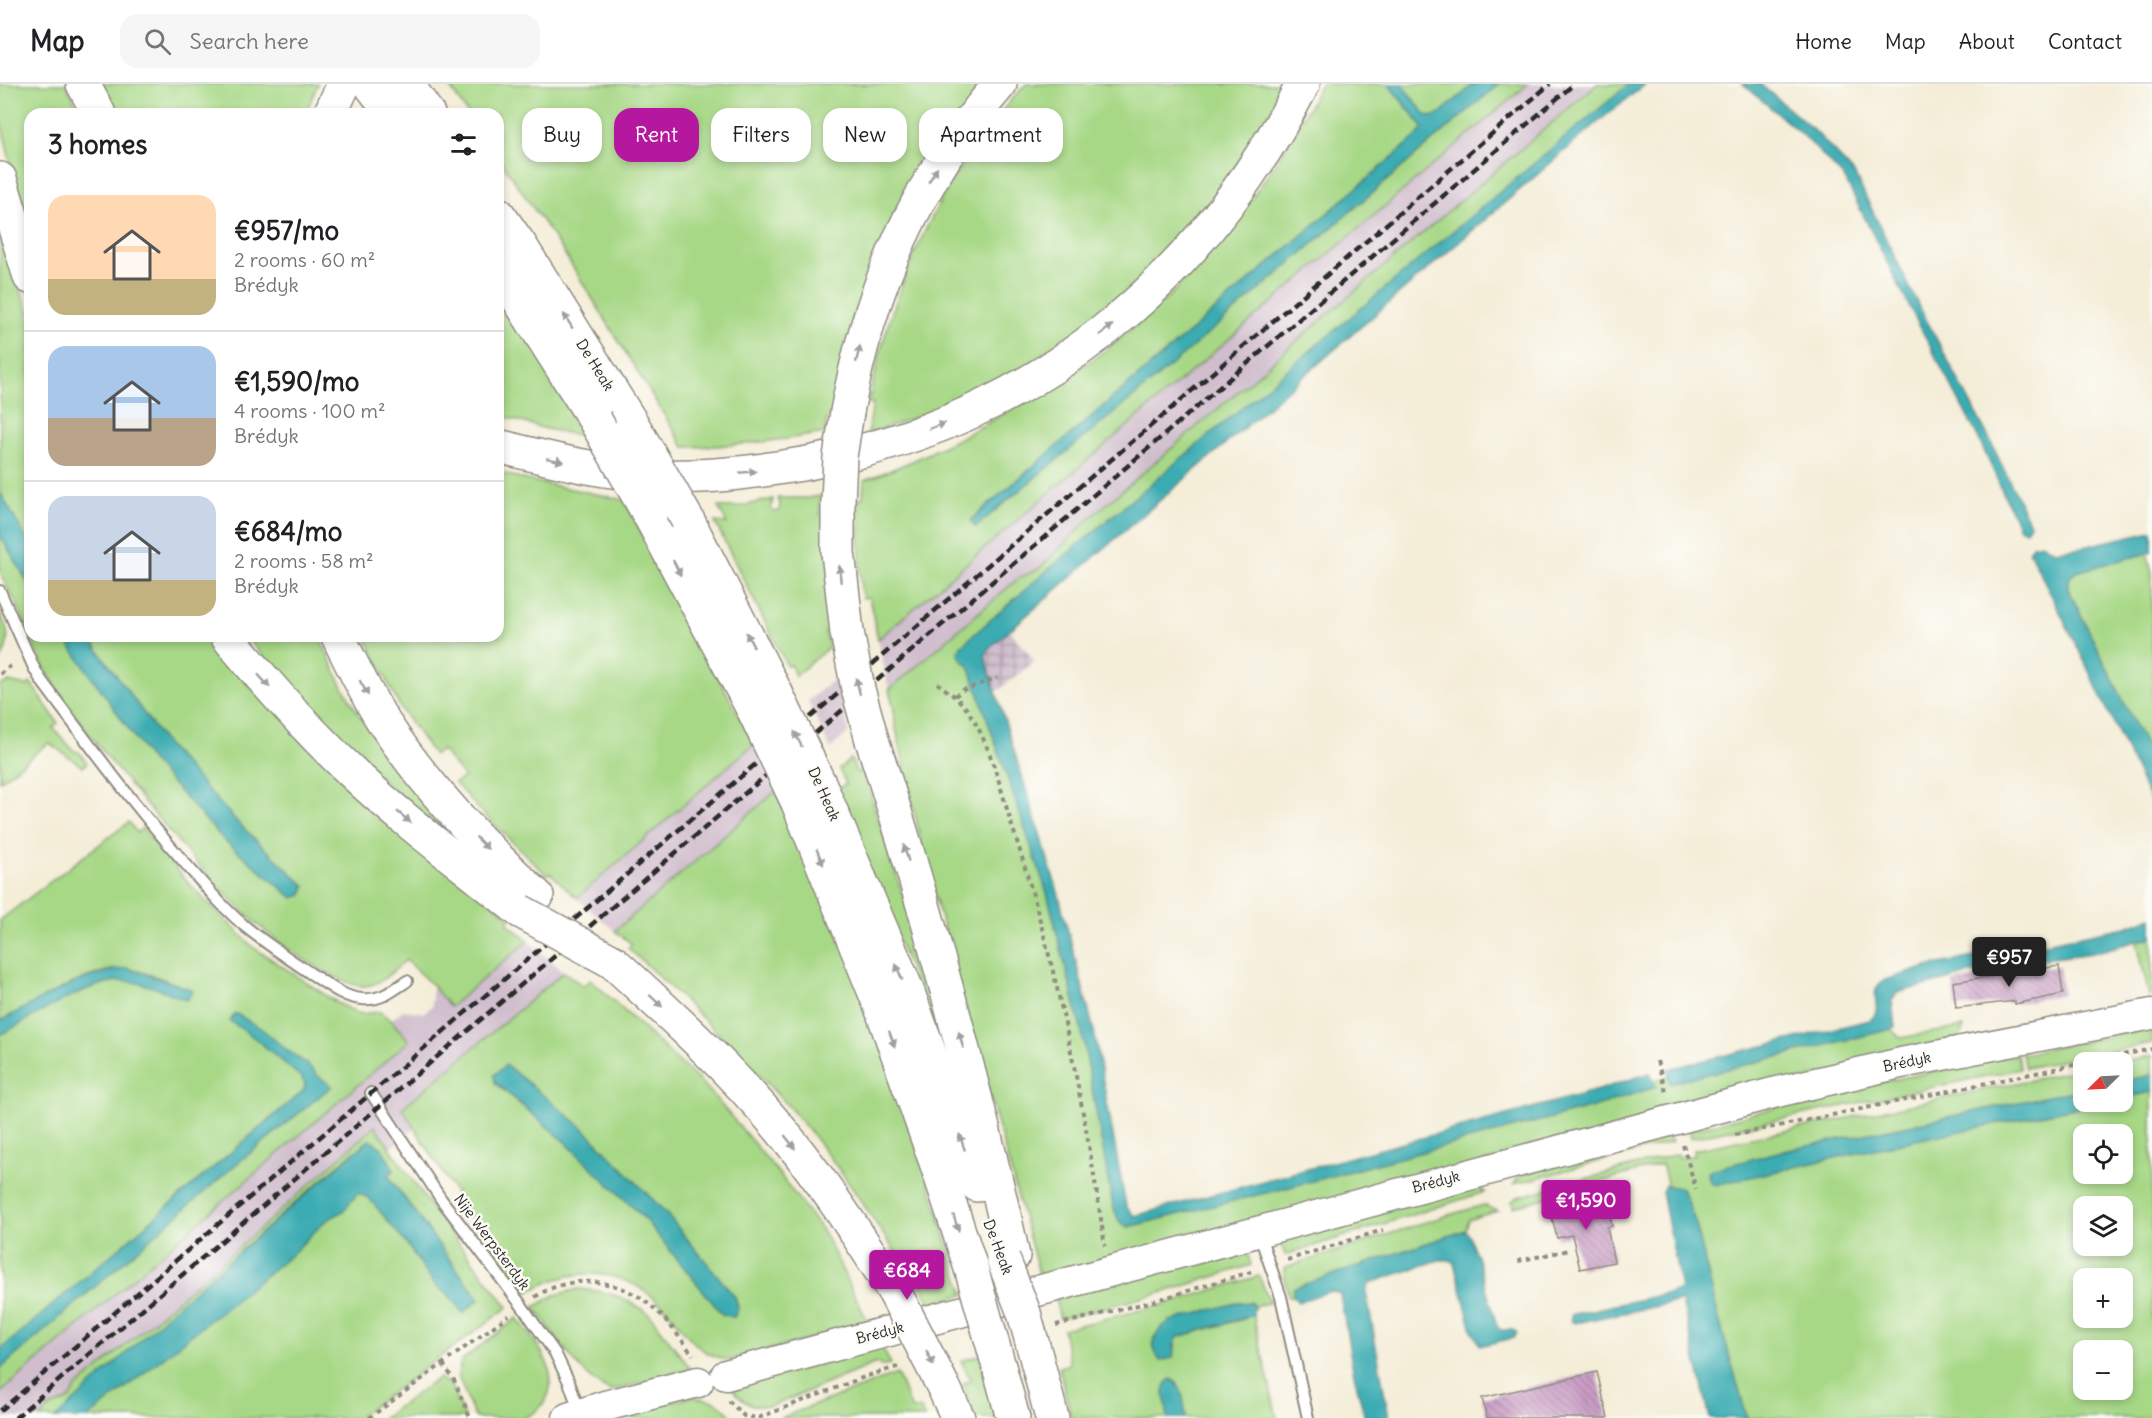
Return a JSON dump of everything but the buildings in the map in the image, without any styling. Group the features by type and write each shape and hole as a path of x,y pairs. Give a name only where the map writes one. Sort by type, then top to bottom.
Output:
{"highway":[{"path":"83,84 96,108"},
{"path":"333,108 344,84"},
{"path":"419,84 426,108"},
{"path":"1000,84 957,138 930,180 887,266 867,322 859,351 840,457 838,552 847,632 858,689 963,1046 1004,1212 1008,1257 1052,1418"},
{"path":"504,448 545,458 622,472 663,476 774,469 868,450 953,420 997,400 1045,373 1107,329 1146,296 1200,239 1237,193 1287,116 1303,84"},
{"path":"389,97 414,108"},
{"path":"0,179 24,257"},
{"name":"De Heak","path":"504,223 632,424 687,519 765,702 907,990 1008,1257"},
{"name":"De Heak","path":"504,276 595,420 650,516 765,702"},
{"path":"232,642 260,677 308,729 356,776 529,904 613,962 716,1059 779,1128 832,1197 895,1293 958,1418"},
{"path":"341,642 383,721 411,761 529,904"},
{"name":"De Heak","path":"809,794 971,1268 1013,1418"}],"street":[{"name":"Brédyk","path":"574,1416 715,1382 1259,1230 1773,1093 1901,1063 2152,1014"}],"lane":[{"path":"0,591 34,668 97,755 159,833 208,889 246,927 279,952 343,994 359,999 372,999 385,996 407,981"},
{"name":"Nije Werpsterdyk","path":"371,1093 441,1199 555,1353 569,1382 574,1416"},
{"path":"1259,1230 1281,1297 1308,1418"}],"path":[{"path":"955,696 963,690 995,679"},
{"path":"937,683 955,696 970,713 990,755 1042,923 1076,1068 1109,1272"},
{"path":"2133,1053 2152,1049"},
{"path":"1658,1061 1667,1096"},
{"path":"1729,1136 2073,1065"},
{"path":"1672,1148 1695,1143"},
{"path":"1687,1156 1696,1189"},
{"path":"1054,1326 1154,1301 1388,1228"},
{"path":"1518,1261 1569,1250"},
{"path":"443,1365 454,1380 470,1418"},
{"path":"715,1382 738,1412 750,1418 758,1418 867,1376 903,1366"}],"shaded area":[{"path":"1528,84 1597,84 1089,519 1038,569 1019,578 889,690 878,639"},
{"path":"1009,630 1035,661 996,692 985,657 986,652"},
{"path":"836,677 849,732 830,749 808,701"},
{"path":"754,744 776,791 615,931 577,898"},
{"path":"528,941 564,972 530,1001 428,1118 388,1150 270,1220 75,1389 73,1396 67,1402 53,1406 39,1418 0,1418 0,1393 336,1103 373,1035 403,1010 424,1013 432,1006 432,985 487,975"}],"green space":[{"path":"0,84 66,84 78,108 24,108 24,213 13,174 0,117"},
{"path":"102,84 318,84 308,108 114,108"},
{"path":"448,84 982,84 971,108 919,108 919,162 947,162 833,416 827,419 824,433 720,446 684,447 563,251 504,166 504,108 464,108"},
{"path":"1026,84 1286,84 1224,184 1165,255 1097,317 1028,365 948,406 868,434 873,403 868,404 878,360 906,274 924,233 965,162 1063,162 1063,108 1005,108"},
{"path":"1321,84 1388,84 1423,128 1417,136 971,520 975,527 1154,380 1499,84 1528,84 878,639 869,597 863,598 861,591 858,499 863,498 864,480 934,451 1030,399 1087,363 1147,316 1177,288 1232,225 1280,156"},
{"path":"1401,84 1474,84 1438,115 1430,117"},
{"path":"1597,84 1629,84 961,646 962,660 969,666 1047,893 1082,1033 1113,1206 1119,1221 1128,1227 1593,1107 1655,1087 1653,1080 1669,1076 1670,1083 1891,1029 1900,1038 1964,1027 1959,1039 1040,1277 927,868 889,690 1019,578 1039,569 1089,519"},
{"path":"0,230 24,300 24,534 0,492"},
{"path":"504,298 588,437 546,429 504,417"},
{"path":"504,474 624,500 754,744 577,898 550,873 547,875 485,816 455,783 464,777 442,750 434,755 401,709 368,642 504,642"},
{"path":"820,496 820,515 824,515 834,629 825,632 829,647 795,676 791,665 787,666 715,522 727,523 718,507 737,507 773,499 771,509 773,512 779,511 778,498"},
{"path":"0,535 24,576 24,621 17,604 0,572"},
{"path":"2147,553 2152,572 2152,759 2068,588 2068,579 2076,572"},
{"path":"0,613 8,637 6,649 0,661"},
{"path":"33,642 67,642 149,758 224,840 293,898 302,895 305,886 239,824 166,744 92,642 214,642 250,686 511,919 507,923 528,941 450,1007 432,985 406,960 381,980 364,986 349,983 309,962 285,946 240,909 200,867 86,730 46,671"},
{"path":"250,642 322,642 341,684 382,749 410,786 456,838 454,840 414,808 318,719"},
{"path":"9,682 26,686 31,683 58,723 53,728 74,751 79,752 87,763 83,767 49,743 0,781 0,685"},
{"path":"859,758 919,946 959,1088 836,790 846,784 839,769 851,759 857,773 861,771 857,759"},
{"path":"776,791 874,1009 964,1295 930,1303 914,1272 909,1273 842,1173 797,1116 715,1030 628,948 632,944 615,931"},
{"path":"129,822 137,833 142,828 191,886 254,948 339,1004 360,1014 380,1012 391,1020 409,1041 0,1393 0,1369 233,1167 332,1086 307,1064 235,1014 230,1021 256,1039 302,1078 305,1084 304,1090 0,1350 0,1035 61,1001 110,982 140,983 187,1000 193,990 142,972 127,969 113,970 62,988 0,1021 0,920"},
{"path":"2152,937 2152,994 2149,996 2137,942"},
{"path":"564,972 583,986 591,980 707,1088 777,1171 824,1233 869,1324 728,1360 701,1349 653,1298 637,1286 619,1279 582,1274 563,1277 525,1294 472,1219 402,1108","holes":["506,1065 582,1127 665,1212 735,1297 738,1308 734,1317 722,1314 643,1217 563,1140 495,1083"]},
{"path":"2152,1028 2152,1043 2106,1052 2073,1052 2073,1059 2025,1068 2022,1054"},
{"path":"2017,1054 2020,1069 1690,1138 1690,1130 1830,1093"},
{"path":"2152,1056 2152,1075 2133,1079 2133,1060"},
{"path":"2073,1071 2073,1091 1774,1153 1709,1172 1728,1182 1906,1142 2073,1108 2073,1112 2133,1112 2133,1096 2152,1092 2152,1418 1747,1418 1719,1319 1696,1224 1682,1189 1668,1186 1662,1164 1513,1207 1512,1201 1518,1197 1678,1154 1679,1158 1695,1155 1694,1150"},
{"path":"375,1126 433,1210 508,1307 357,1418 88,1418 291,1255 324,1222 343,1211 358,1193 369,1198 405,1242 437,1287 448,1294 463,1313 479,1300 388,1175 394,1170 381,1147 353,1152 178,1305 56,1418 39,1418 51,1407 71,1397 75,1389"},
{"path":"1668,1135 1672,1142 1514,1184 1520,1175"},
{"path":"1478,1186 1485,1192 1285,1255 1280,1239"},
{"path":"1484,1205 1498,1211 1469,1219 1466,1230 1294,1288 1293,1296 1289,1297 1284,1268"},
{"path":"1241,1249 1247,1252 1251,1265 1164,1292 1060,1319 1055,1299"},
{"path":"1259,1276 1270,1302 1254,1307 1251,1302 1162,1327 1155,1336 1153,1346 1175,1352 1175,1342 1178,1337 1244,1319 1253,1314 1277,1418 1186,1418 1178,1383 1164,1393 1168,1418 1071,1418 1059,1367 1070,1364 1063,1329 1166,1304"},
{"path":"578,1289 617,1296 642,1309 650,1315 691,1369 611,1391 600,1385 579,1366 534,1307 555,1295"},
{"path":"517,1318 544,1357 551,1379 550,1390 541,1407 526,1417 475,1418 458,1376 461,1361"},
{"path":"881,1346 891,1364 880,1366 879,1363 874,1364 775,1405 756,1406 741,1399 733,1389"},
{"path":"980,1355 1004,1418 975,1418 963,1383 971,1380 961,1361"},
{"path":"897,1374 912,1410 920,1408 925,1418 780,1418"},
{"path":"439,1378 450,1384 465,1418 383,1418"},
{"path":"691,1397 715,1402 733,1418 607,1418"}],"water":[{"path":"1388,84 1401,84 1430,117 1438,115 1474,84 1499,84 1154,380 975,527 971,520 1417,136 1423,128"},
{"path":"1629,84 1646,84 1604,117 989,648 985,657 1058,892 1094,1031 1126,1206 1134,1216 1598,1090 1650,1073 1656,1087 1593,1107 1128,1227 1119,1221 1113,1206 1082,1033 1047,893 969,666 958,652 961,646 1043,574"},
{"path":"1743,84 1760,84 1816,132 1854,173 1917,302 1987,434 2030,524 2026,530 2019,528 1978,437 1845,179 1806,138"},
{"path":"0,492 24,534 24,576 0,535"},
{"path":"2152,531 2152,552 2076,572 2068,579 2068,589 2152,759 2152,804 2029,551 2032,545 2041,543 2055,551"},
{"path":"67,642 92,642 166,744 239,824 305,886 302,895 293,898 224,840 149,758"},
{"path":"2152,917 2152,937 2093,953 2012,963 1897,993 1892,1000 1895,1027 1888,1030 1670,1083 1668,1069 1870,1020 1877,1013 1876,990 1885,980 1934,965 2126,927"},
{"path":"127,968 193,990 187,1000 142,984 126,981 112,982 79,993 0,1035 0,1021 77,982"},
{"path":"235,1013 262,1029 332,1086 233,1167 0,1369 0,1350 304,1090 305,1084 302,1078 256,1039 230,1021"},
{"path":"506,1065 582,1127 665,1212 735,1297 738,1308 734,1317 722,1314 643,1217 563,1140 495,1082 494,1075"},
{"path":"2152,1075 2152,1092 2133,1096 2133,1079"},
{"path":"2073,1091 2073,1108 1906,1142 1715,1185 1710,1182 1708,1174 1711,1170 1774,1153"},
{"path":"369,1140 381,1147 394,1170 388,1176 479,1299 463,1313 448,1294 437,1287 405,1242 369,1198 358,1193 343,1211 324,1222 291,1255 88,1418 56,1418 178,1305"},
{"path":"1665,1185 1682,1189 1696,1224 1719,1319 1747,1418 1710,1418 1682,1301 1575,1323 1571,1321 1571,1316 1574,1314 1681,1289 1662,1192"},
{"path":"1466,1230 1477,1256 1497,1326 1500,1330 1513,1330 1517,1333 1513,1338 1480,1346 1472,1330 1454,1263 1450,1260 1439,1260 1370,1283 1366,1291 1389,1418 1365,1418 1353,1370 1340,1294 1331,1291 1298,1302 1293,1296 1293,1288"},
{"path":"1251,1302 1254,1307 1251,1316 1178,1337 1173,1358 1160,1361 1156,1355 1155,1338 1160,1329 1170,1321 1236,1303"},
{"path":"1171,1379 1181,1391 1186,1418 1168,1418 1164,1393 1166,1383"}],"railway":[{"path":"0,1411 1550,84"},
{"path":"15,1418 1574,84"}]}
